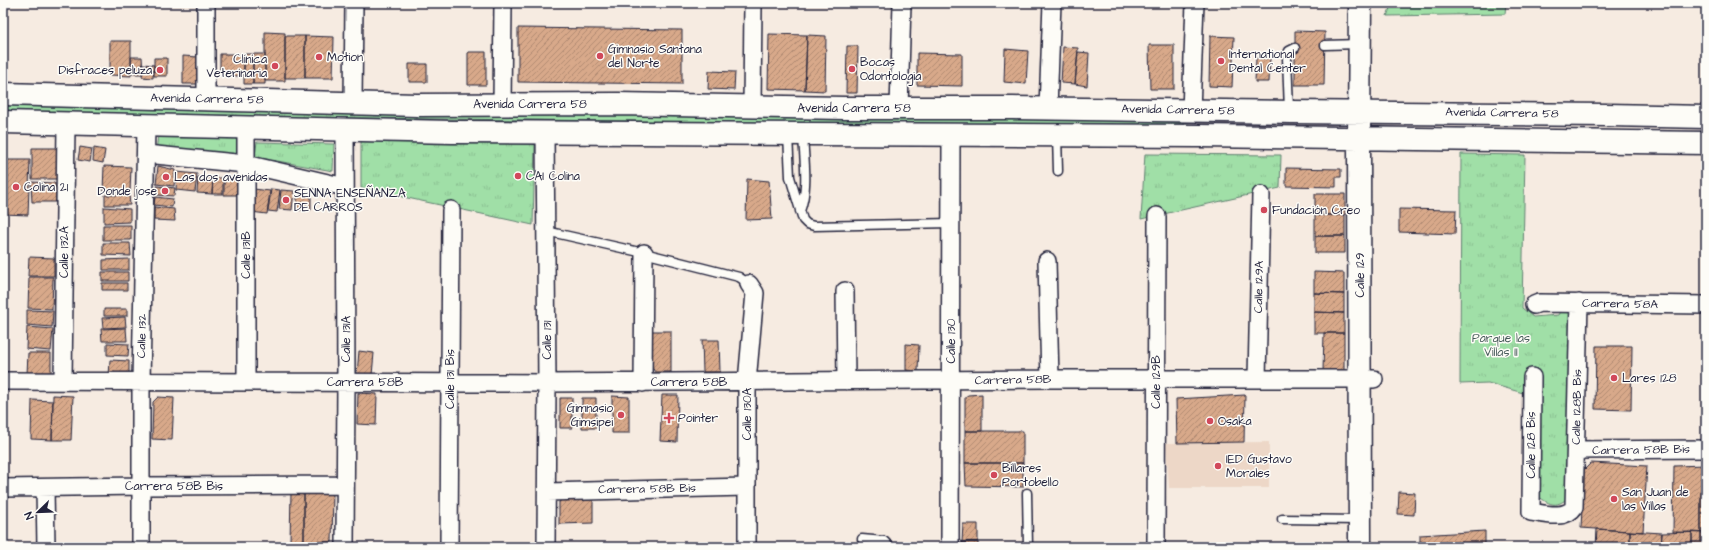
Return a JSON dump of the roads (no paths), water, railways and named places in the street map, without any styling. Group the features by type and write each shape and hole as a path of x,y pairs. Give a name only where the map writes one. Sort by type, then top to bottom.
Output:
{"main road":[{"name":"Calle 129","path":"1360,3 1360,44 1366,112"},
{"name":"Calle 129","path":"1374,3 1366,112 1367,379 1374,547"},
{"name":"Avenida Carrera 58","path":"3,94 206,98 353,103 1048,108 1706,117"},
{"name":"Avenida Carrera 58","path":"3,122 345,130 1057,135 1706,143"},
{"name":"Calle 129","path":"1360,547 1367,379"}],"street":[{"path":"206,3 206,98"},
{"path":"353,103 354,3"},
{"path":"502,104 503,3"},
{"path":"752,107 753,3"},
{"path":"899,108 902,3"},
{"path":"1048,108 1052,3"},
{"path":"1191,111 1195,3"},
{"name":"Calle 132A","path":"63,381 66,124"},
{"name":"Calle 132","path":"141,547 141,381 146,126"},
{"name":"Calle 131B","path":"246,128 246,382"},
{"name":"Calle 131A","path":"345,130 345,547"},
{"name":"Calle 131","path":"545,132 547,383 546,547"},
{"name":"Calle 130","path":"950,547 951,135"},
{"path":"146,154 246,164 345,187"},
{"name":"Calle 129A","path":"1257,379 1261,195"},
{"name":"Calle 131 Bis","path":"449,547 451,210"},
{"name":"Calle 129B","path":"1156,547 1157,216"},
{"path":"643,383 644,253"},
{"path":"1047,261 1050,379"},
{"name":"Calle 130A","path":"746,547 747,382 755,293 749,284"},
{"path":"845,291 846,382"},
{"name":"Carrera 58A","path":"1534,305 1539,303 1706,304"},
{"name":"Calle 128B Bis","path":"1572,511 1574,507 1576,450 1579,304"},
{"name":"Calle 128 Bis","path":"1532,377 1531,512 1565,515 1572,511"},
{"name":"Carrera 58B","path":"3,381 450,381 643,383 1050,379 1367,379"},
{"name":"Carrera 58B Bis","path":"1576,450 1706,449"},
{"name":"Carrera 58B Bis","path":"3,488 345,485"},
{"name":"Carrera 58B Bis","path":"547,492 746,486"},
{"path":"45,488 46,547"}],"lane":[{"path":"1324,45 1360,44"},
{"path":"1288,112 1287,57 1289,51 1295,48"},
{"path":"796,134 790,177 803,220 807,224 814,226 951,223"},
{"path":"796,134 805,177 805,199 800,211"},
{"path":"1057,135 1058,171"},
{"path":"546,231 644,253 739,277 749,284"},
{"path":"1027,493 1028,547"},
{"path":"1282,518 1360,520"},
{"path":"862,539 884,541 890,547"}],"place":[{"name":"Gimnasio Santana del Norte","path":"600,56"},
{"name":"Motion","path":"319,57"},
{"name":"International Dental Center","path":"1221,61"},
{"name":"Clínica Veterinaria","path":"275,66"},
{"name":"Bocas Odontologia","path":"852,69"},
{"name":"Disfraces peluza","path":"160,70"},
{"name":"CAI Colina","path":"518,176"},
{"name":"Las dos avenidas","path":"166,177"},
{"name":"Colina 21","path":"16,187"},
{"name":"Donde jose","path":"165,191"},
{"name":"SENNA ENSEÑANZA DE CARROS","path":"286,200"},
{"name":"Fundación Creo","path":"1264,210"},
{"name":"Lares 128","path":"1614,378"},
{"name":"Gimnasio Gimsipei","path":"621,415"},
{"name":"Pointer","path":"669,418"},
{"name":"Osaka","path":"1210,421"},
{"name":"IED Gustavo Morales","path":"1218,466"},
{"name":"Billares Portobello","path":"994,475"},
{"name":"San Juan de las Villas","path":"1614,499"}],"park label":[{"name":"Parque las Villas II","path":"1501,345"}]}
